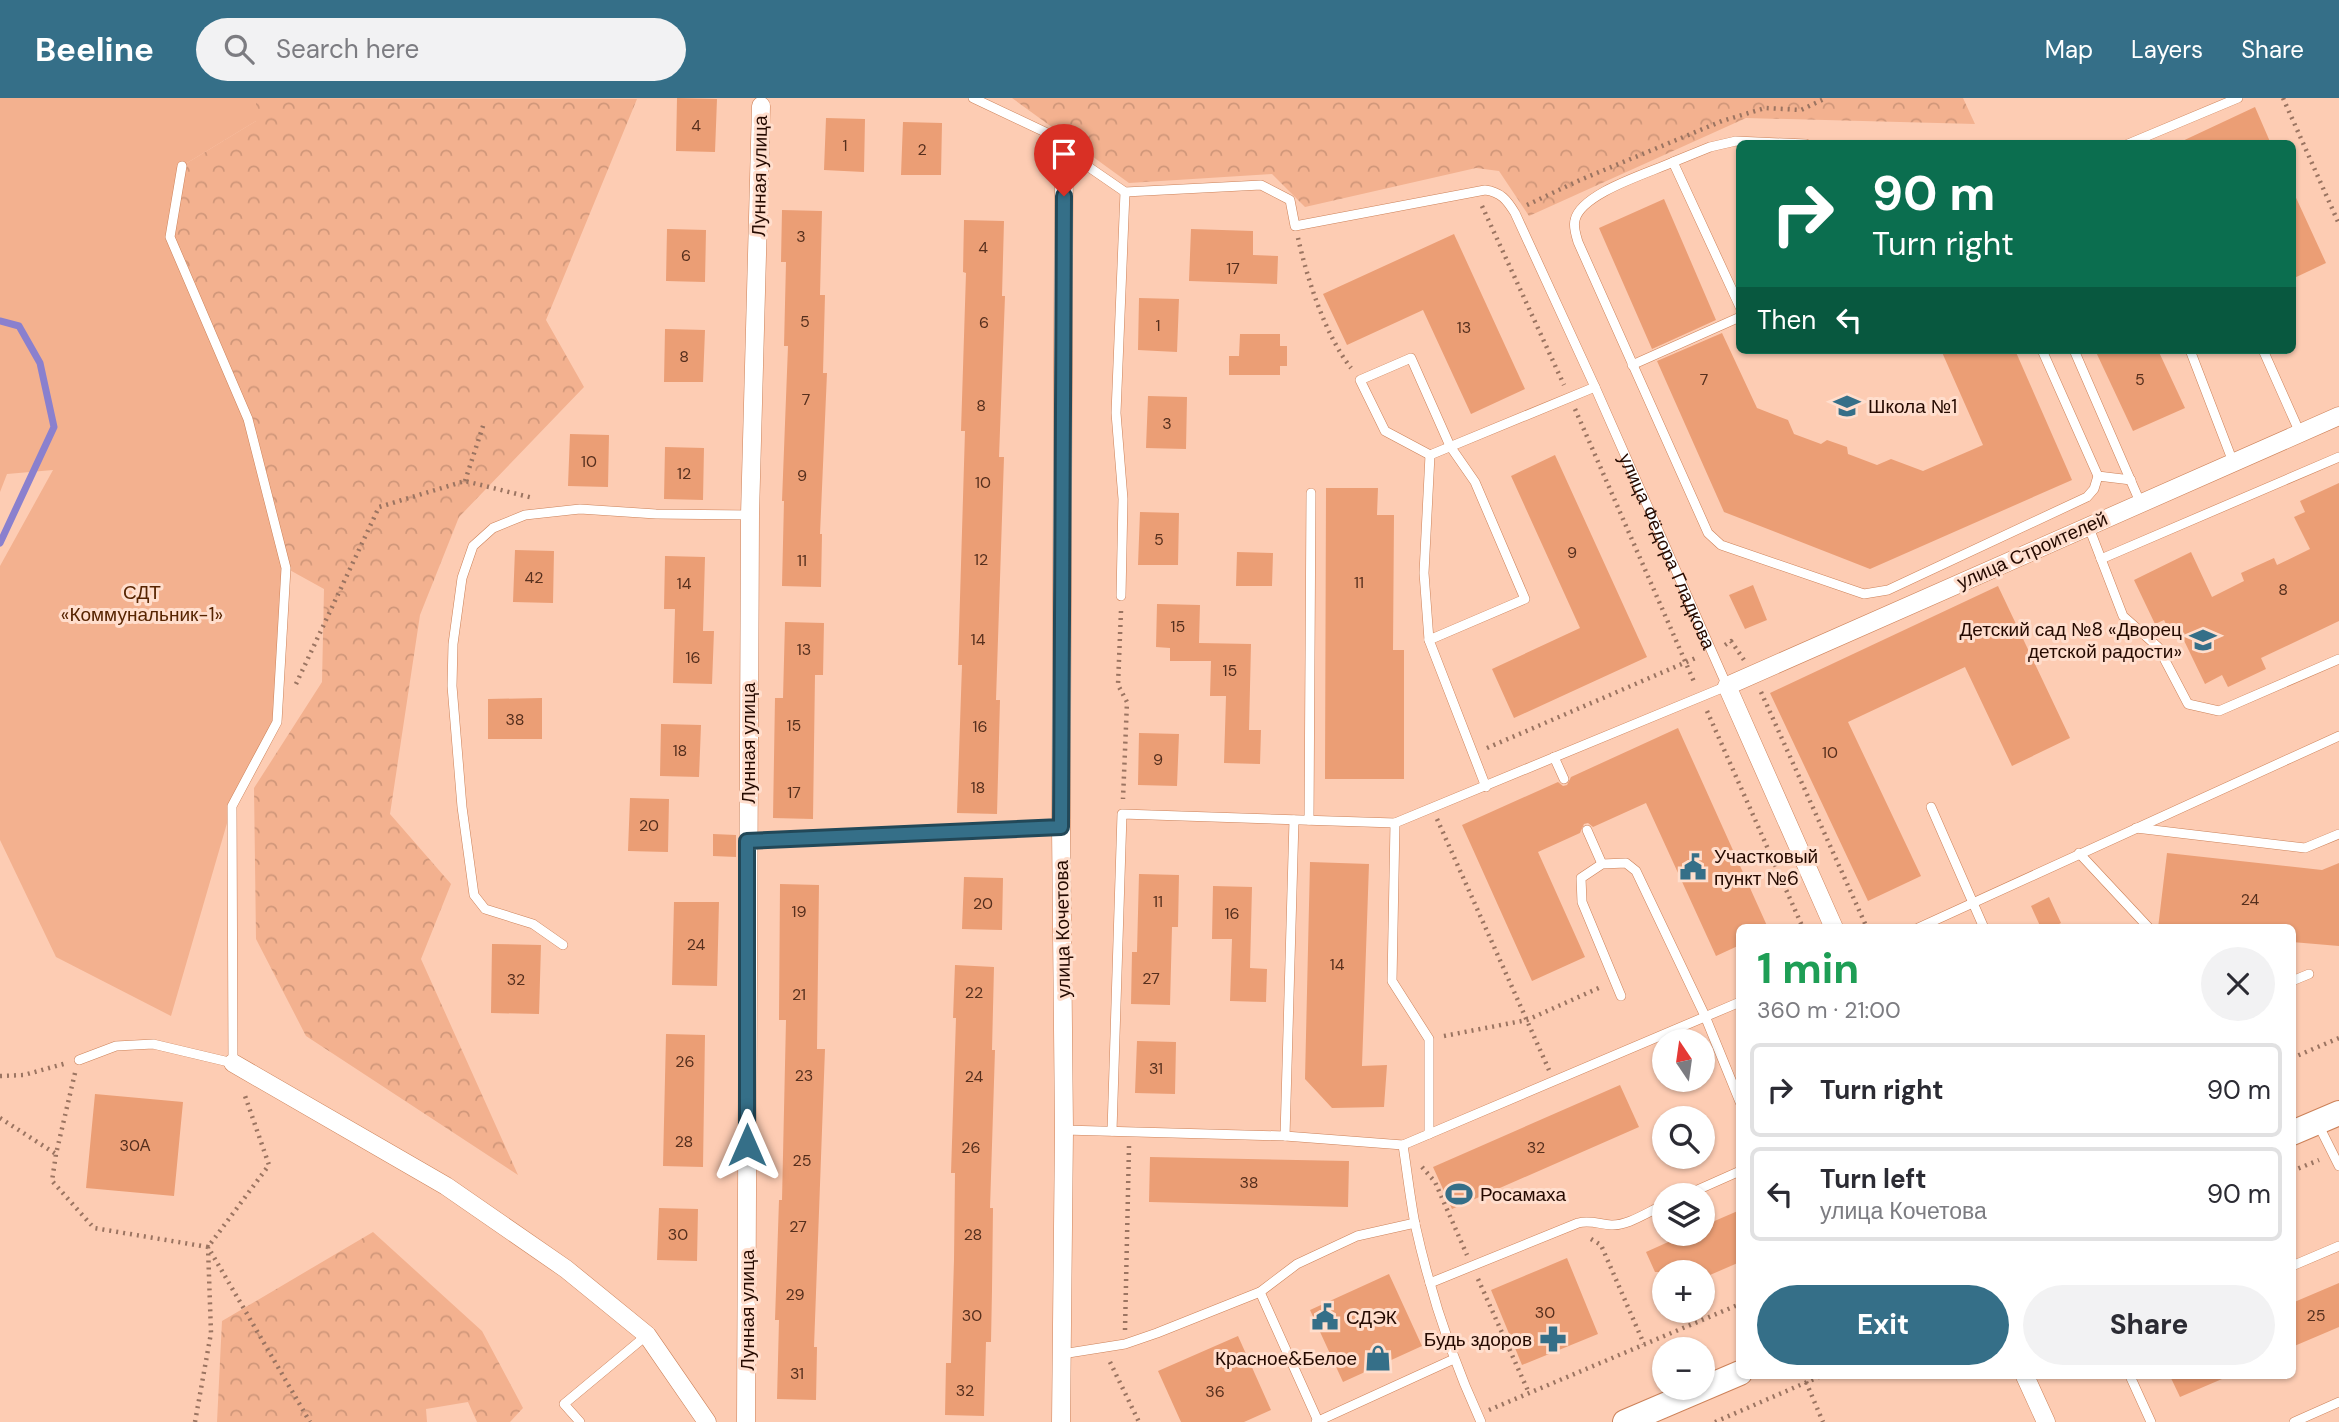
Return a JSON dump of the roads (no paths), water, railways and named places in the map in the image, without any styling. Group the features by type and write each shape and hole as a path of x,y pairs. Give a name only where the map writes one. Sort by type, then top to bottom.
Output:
{"street":[{"name":"Лунная улица","path":"746,1422 750,515 762,102"},
{"name":"улица Кочетова","path":"1061,1422 1064,1130 1061,827 1064,141"},
{"name":"улица Строителей","path":"1727,686 2339,416"},
{"name":"улица Фёдора Гладкова","path":"1727,686 1832,924"},
{"path":"233,1063 446,1186 566,1269 647,1335 707,1422"},
{"path":"2296,1131 2328,1117"},
{"path":"1625,1422 1736,1375"},
{"path":"2026,1379 2046,1422"}],"lane":[{"path":"973,98 1064,141 1080,161 1125,192 1116,413 1123,499 1121,596"},
{"path":"2138,140 2238,98"},
{"path":"1736,141 1710,147 1601,193 1579,210 1575,220 1577,242 1632,365 1708,533 1721,545 1864,594 1888,590 2087,497 2094,489 2098,476 2044,354"},
{"path":"1673,162 1736,298"},
{"path":"79,1059 116,1046 153,1044 233,1063 232,806 277,722 286,568 248,419 170,237 182,166"},
{"name":"улица Фёдора Гладкова","path":"1125,192 1261,185 1290,200 1295,226 1480,191 1496,192 1506,198 1595,387 1727,686"},
{"path":"1632,365 1736,319"},
{"path":"2076,354 2140,502"},
{"path":"2192,354 2233,462"},
{"path":"2265,354 2300,433"},
{"path":"1429,640 1525,599 1475,482 1450,446 1411,358 1360,380 1385,431 1430,455"},
{"path":"1430,455 1595,387"},
{"path":"1430,455 1424,573 1429,640 1486,786"},
{"path":"2101,559 2339,457"},
{"path":"2098,476 2131,480"},
{"path":"1309,820 1311,493"},
{"path":"563,945 533,924 485,909 474,895 462,807 452,686 453,644 462,578 473,545 493,528 525,516 580,509 656,514 750,515"},
{"path":"2088,525 2123,616 2158,648 2188,704 2219,711 2339,659"},
{"path":"1112,1131 1122,814 1395,823 1727,686"},
{"path":"1926,924 2339,736"},
{"path":"1555,757 1564,779"},
{"path":"1931,807 1982,924"},
{"path":"1285,1136 1294,820"},
{"path":"1395,823 1392,981 1429,1039 1429,1134"},
{"path":"747,841 1061,827"},
{"path":"2134,828 2305,848 2339,834"},
{"path":"1587,830 1602,864"},
{"path":"2079,853 2145,924"},
{"path":"1621,996 1582,902 1581,878 1602,864 1626,863 1636,871 1704,1016 1736,1092"},
{"path":"2296,979 2309,974"},
{"path":"1064,1130 1285,1136 1403,1145 1736,1004"},
{"path":"2328,1117 2333,1153 2339,1166"},
{"path":"1403,1145 1415,1223 1430,1283 1454,1359 1479,1419"},
{"path":"1713,1183 1736,1173"},
{"path":"1430,1283 1577,1223 1589,1221 1621,1224 1652,1210"},
{"path":"1062,1354 1125,1344 1157,1333 1259,1292 1297,1264 1357,1236 1415,1223"},
{"path":"2296,1264 2339,1246"},
{"path":"1259,1292 1317,1422 1454,1359"},
{"path":"580,1422 564,1404 647,1335"},
{"path":"2131,1379 2151,1422"},
{"path":"2294,1422 2339,1402"}],"waterway":[{"path":"0,321 19,326 40,363 54,427 0,543"}],"place":[{"name":"Школа №1","path":"1847,406"},
{"name":"Детский сад №8 «Дворец детской радости»","path":"2203,640"},
{"name":"Участковый пункт №6","path":"1693,867"},
{"name":"Росамаха","path":"1459,1194"},
{"name":"СДЭК","path":"1325,1317"},
{"name":"Будь здоров","path":"1553,1339"},
{"name":"Красное&Белое","path":"1378,1358"}],"park label":[{"name":"СДТ «Коммунальник-1»","path":"142,603"}]}
